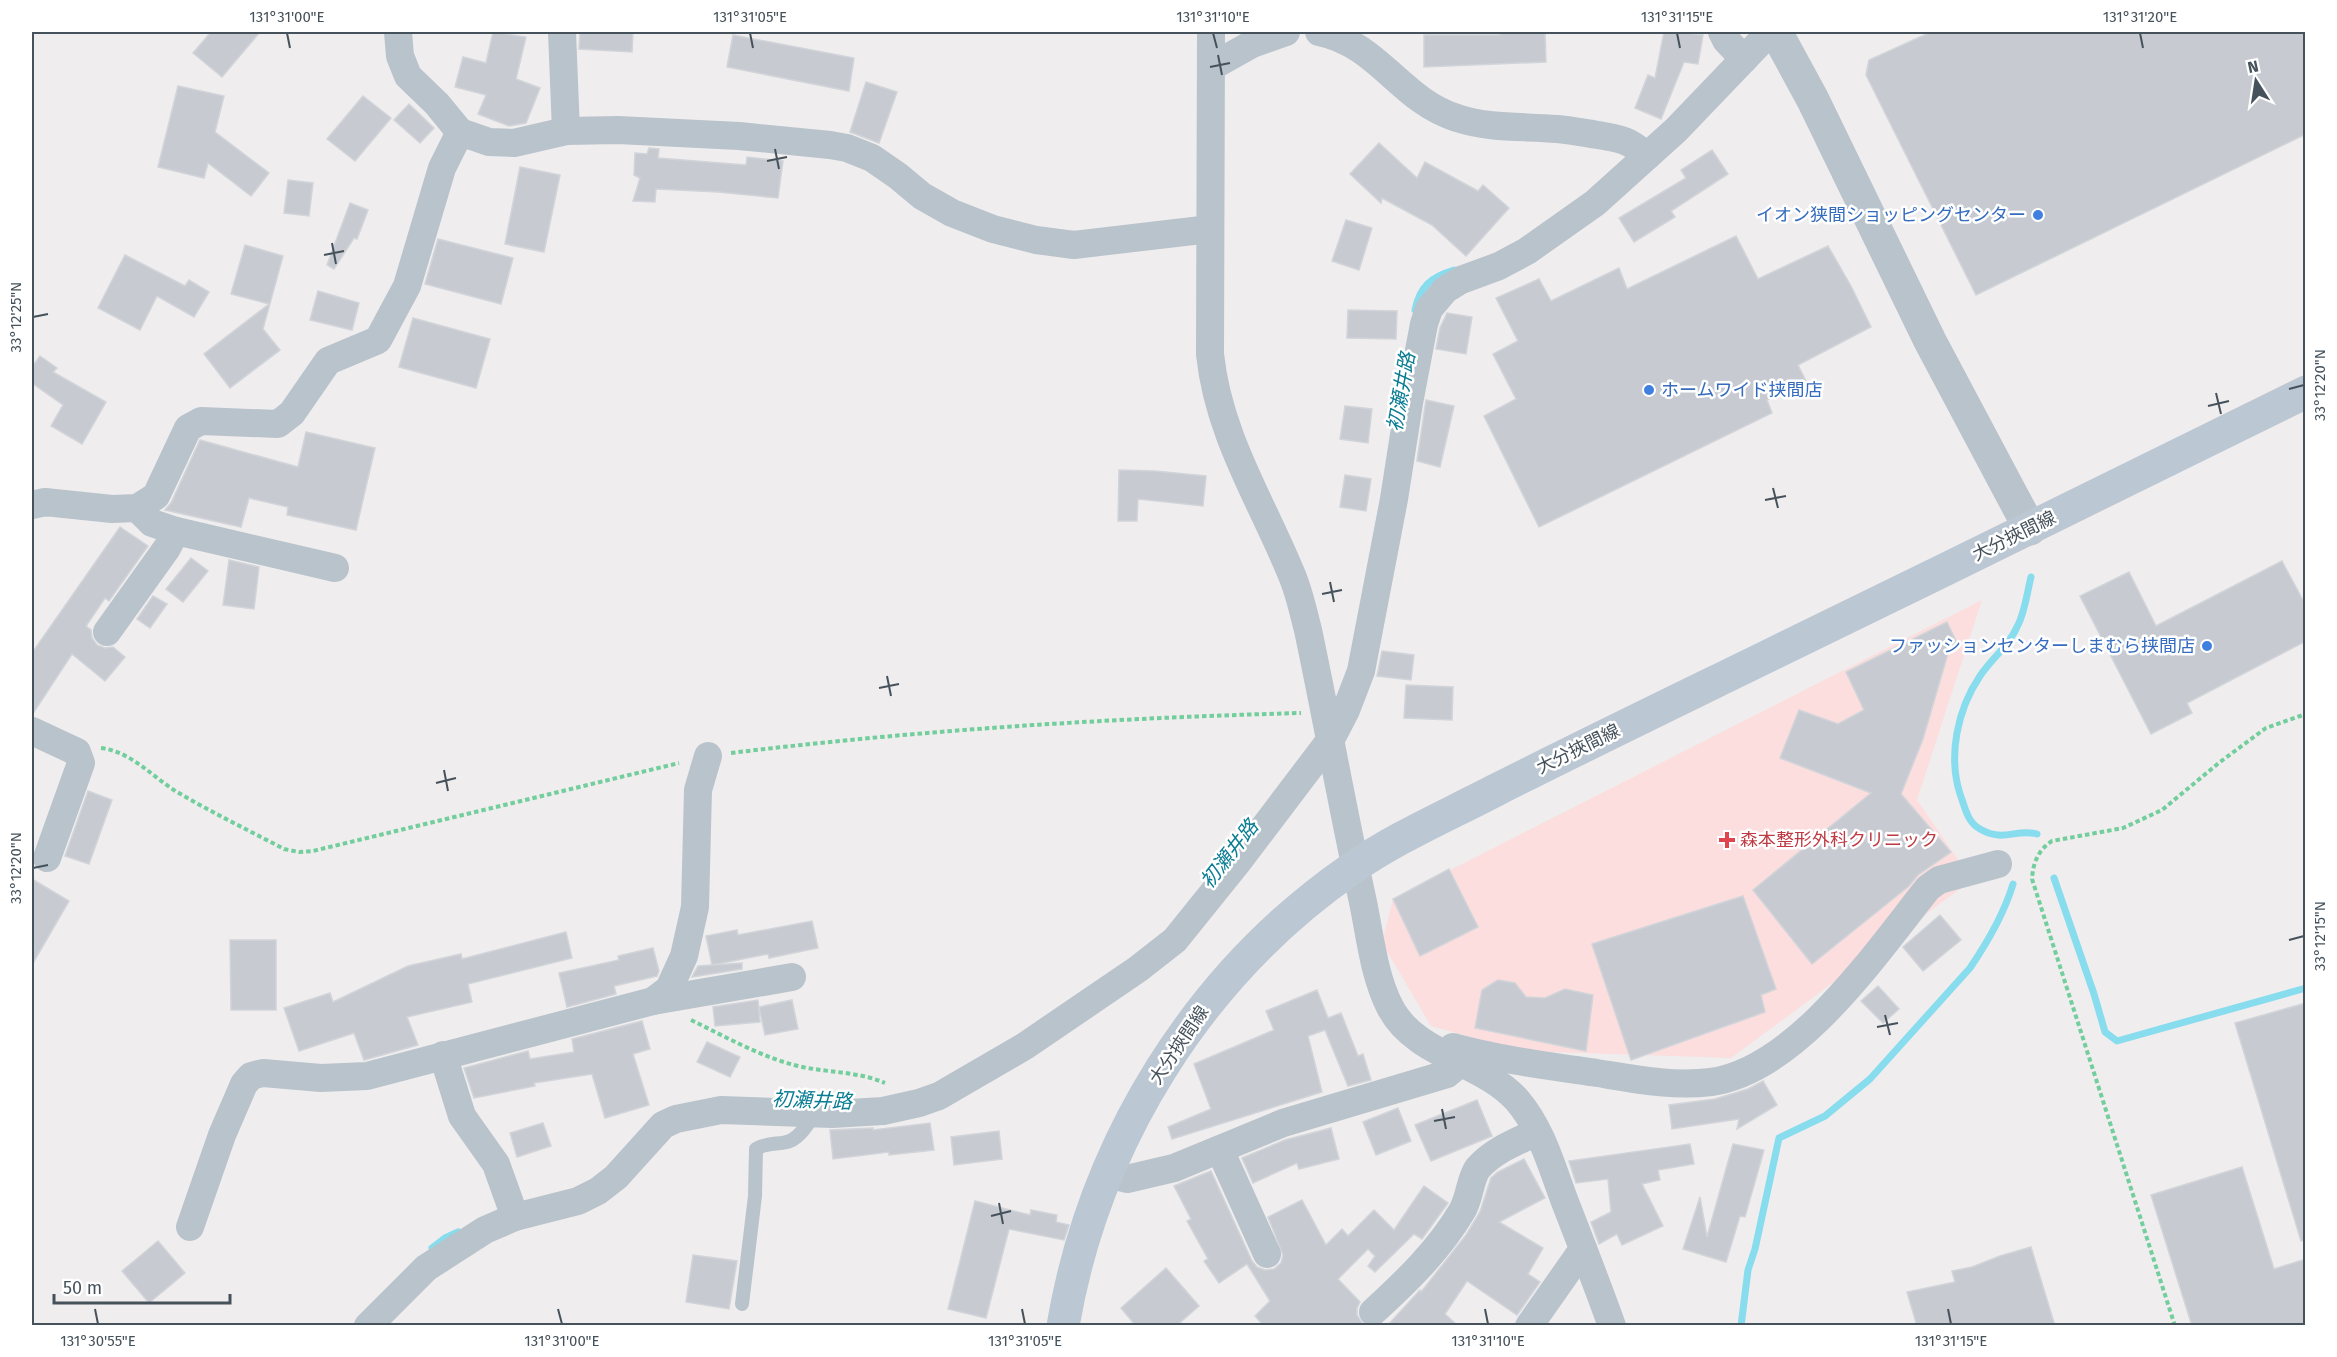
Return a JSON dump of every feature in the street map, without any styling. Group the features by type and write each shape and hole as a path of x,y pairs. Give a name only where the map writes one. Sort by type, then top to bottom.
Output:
{"main road":[{"name":"大分挾間線","path":"1064,1326 1082,1244 1108,1174 1130,1125 1173,1049 1236,969 1276,930 1355,866 1378,851 1527,774 2306,392"}],"street":[{"path":"398,32 400,56 408,76 437,104 460,132 489,142 514,143 566,131 618,130 730,136 847,148 885,166 922,196 952,213 993,229 1054,244 1091,244 1210,229"},
{"path":"562,32 566,131"},
{"path":"1211,32 1210,354 1218,401 1236,454 1282,552 1299,595 1328,725 1355,866 1386,998 1391,1010 1414,1035 1495,1082 1515,1098 1526,1113 1537,1132 1612,1326"},
{"path":"1211,67 1252,44 1286,32"},
{"path":"1319,32 1349,41 1362,49 1426,105 1444,114 1473,122 1510,128 1569,130 1619,139 1634,145 1647,156"},
{"path":"1722,32 1726,40 1744,59"},
{"path":"368,1326 426,1268 485,1230 515,1217 578,1201 598,1191 616,1177 663,1125 676,1119 713,1111 738,1109 814,1114 901,1108 939,1096 1025,1046 1158,954 1185,928 1328,725 1346,710 1361,671 1424,324 1429,309 1445,290 1461,280 1514,259 1545,240 1595,203 1676,130 1770,32"},
{"path":"1776,32 1813,100 1930,341 2030,529"},
{"path":"32,505 45,502 112,509 137,508 156,496 188,428 201,421 278,424 292,413 328,361 378,340 407,286 442,168 460,132"},
{"path":"137,508 152,523 176,531 335,568"},
{"path":"107,632 167,548 176,531"},
{"path":"32,731 77,752 81,762 47,858"},
{"path":"653,1001 669,989 684,956 695,907 698,798 708,756"},
{"path":"1414,1035 1501,1059 1656,1082 1709,1082 1738,1075 1779,1053 1814,1021 1852,982 1928,888 1939,880 1998,864"},
{"path":"190,1227 222,1135 244,1084 251,1076 264,1073 321,1078 368,1076 653,1001 792,977"},
{"path":"443,1055 462,1116 496,1164 515,1217"},
{"path":"1108,1174 1127,1179 1174,1168 1283,1123 1436,1078 1454,1070 1461,1063"},
{"path":"1373,1312 1415,1272 1455,1223 1467,1203 1477,1170 1503,1148 1537,1132"},
{"path":"1220,1150 1267,1254"},
{"path":"1528,1326 1583,1249"}],"lane":[{"path":"742,1304 755,1196 756,1149 760,1146 790,1141 808,1124 814,1114"}],"path":[{"path":"2175,1326 2032,879 2032,867 2043,846 2052,841 2123,828 2162,810 2266,728 2306,714"},
{"path":"653,1001 775,1059 800,1067 859,1074 885,1083 894,1091 901,1108"}],"shaded area":[{"name":"森本整形外科クリニック","path":"1982,600 1917,800 1972,880 1731,1058 1522,1051 1431,1026 1382,943 1393,899"}],"building":[{"path":"211,32 260,32 222,77 193,53"},
{"path":"493,32 526,37 516,79 540,88 526,123 509,126 478,114 486,95 455,87 463,57 486,63"},
{"path":"580,32 633,32 632,52 579,49"},
{"path":"1500,32 1545,32 1546,62 1424,67 1424,35 1500,35"},
{"path":"1664,32 1703,35 1698,64 1684,62 1661,119 1635,108 1648,75 1655,78"},
{"name":"イオン狭間ショッピングセンター","path":"1931,32 2306,32 2306,134 1976,295 1866,75 1869,60"},
{"path":"733,35 854,58 849,91 727,67"},
{"path":"866,82 897,92 879,143 850,132"},
{"path":"178,86 224,96 215,132 269,173 251,196 208,163 204,178 158,167"},
{"path":"363,96 391,118 355,161 327,139"},
{"path":"409,104 434,128 420,143 394,120"},
{"path":"1379,143 1417,178 1425,162 1478,191 1483,185 1509,208 1466,256 1432,225 1382,198 1381,203 1350,174"},
{"path":"649,148 659,149 658,158 746,165 747,157 783,161 778,198 656,189 655,202 633,201 640,178 634,175 635,153 647,154"},
{"path":"1712,150 1728,174 1671,211 1675,217 1634,242 1619,218 1686,178 1681,170"},
{"path":"520,167 560,175 544,252 505,244"},
{"path":"288,180 313,183 309,216 284,213"},
{"path":"350,203 368,210 357,239 354,238 334,269 327,265"},
{"path":"1346,220 1372,228 1359,270 1332,261"},
{"name":"ホームワイド挟間店","path":"1736,236 1758,279 1828,246 1871,327 1798,365 1806,381 1767,400 1772,413 1539,527 1484,416 1516,399 1493,354 1518,341 1496,298 1539,279 1551,301 1619,268 1627,289"},
{"path":"438,239 513,258 501,304 425,284"},
{"path":"245,245 283,256 263,329 280,350 230,388 204,354 269,304 231,294"},
{"path":"125,255 185,286 189,280 209,292 194,317 157,296 140,330 98,308"},
{"path":"318,291 359,303 352,330 310,320"},
{"path":"1348,310 1397,311 1396,339 1347,338"},
{"path":"1447,313 1472,317 1466,354 1436,349 1440,328"},
{"path":"413,318 490,339 476,388 399,367"},
{"path":"40,356 57,368 53,372 106,402 82,444 51,426 63,405 32,383 32,367"},
{"path":"1426,400 1454,406 1440,467 1417,461"},
{"path":"1345,406 1372,409 1368,443 1340,439"},
{"path":"306,432 375,448 356,530 287,515 288,507 249,498 241,527 165,510 171,503 200,440 298,467"},
{"path":"1119,470 1206,476 1203,506 1138,499 1137,521 1118,521"},
{"path":"1345,475 1371,479 1366,511 1340,507"},
{"path":"120,527 148,546 109,601 105,598 86,626 91,630 92,638 97,645 105,648 113,647 125,657 105,681 72,654 32,715 32,653"},
{"path":"191,558 208,571 183,602 166,589"},
{"path":"229,560 259,567 254,609 223,605"},
{"name":"ファッションセンターしまむら挟間店","path":"2282,561 2306,606 2306,641 2187,703 2192,713 2151,734 2080,596 2129,572 2156,626"},
{"path":"153,596 167,604 150,628 137,619"},
{"path":"1947,622 1958,645 1949,650 1923,739 1901,794 1951,852 1918,875 1909,886 1812,964 1753,890 1871,793 1780,758 1799,710 1838,724 1864,710 1846,672"},
{"path":"1382,651 1414,655 1411,680 1377,676"},
{"path":"1406,685 1453,687 1452,720 1404,718"},
{"path":"88,791 112,800 89,864 65,856"},
{"path":"1449,869 1478,927 1420,956 1393,899"},
{"path":"32,879 69,901 32,965"},
{"path":"1743,896 1776,989 1761,995 1765,1012 1631,1060 1592,944"},
{"path":"1940,915 1961,940 1923,971 1903,947"},
{"path":"812,921 818,948 769,958 768,954 712,965 706,936 737,930 738,935"},
{"path":"566,932 572,958 468,984 472,1002 407,1017 418,1045 364,1060 354,1033 299,1051 284,1008 330,993 333,1002 408,966 461,954 462,959"},
{"path":"230,940 276,940 276,1010 231,1010"},
{"path":"653,948 659,971 657,976 614,986 616,994 567,1007 559,973 619,960 618,956"},
{"path":"742,963 742,969 692,977 698,966"},
{"path":"1498,980 1515,983 1526,997 1545,998 1565,989 1593,995 1586,1051 1475,1028 1482,990"},
{"path":"1878,986 1899,1009 1883,1023 1861,1001"},
{"path":"1317,990 1328,1018 1341,1013 1358,1056 1363,1054 1371,1080 1348,1086 1325,1030 1308,1036 1322,1092 1172,1139 1168,1127 1211,1109 1194,1064 1274,1030 1266,1011"},
{"path":"758,1000 760,1022 715,1026 713,1007"},
{"path":"792,1000 798,1029 765,1035 759,1007"},
{"path":"2306,1003 2306,1240 2301,1241 2235,1023"},
{"path":"642,1021 650,1049 633,1054 649,1105 605,1118 592,1074 534,1083 535,1086 474,1098 464,1068 528,1051 530,1059 574,1052 572,1039"},
{"path":"707,1042 740,1057 730,1077 697,1062"},
{"path":"1763,1081 1777,1105 1737,1129 1739,1119 1672,1129 1669,1105 1715,1099 1748,1089"},
{"path":"1477,1100 1492,1136 1431,1161 1415,1125"},
{"path":"1398,1108 1411,1141 1376,1155 1363,1122"},
{"path":"543,1123 551,1146 517,1157 510,1133"},
{"path":"930,1123 934,1150 889,1155 889,1152 833,1159 830,1130 873,1128 873,1130"},
{"path":"1331,1128 1339,1159 1299,1169 1297,1163 1253,1183 1242,1158 1285,1140"},
{"path":"999,1131 1002,1159 954,1165 951,1137"},
{"path":"1690,1144 1694,1164 1658,1170 1660,1180 1642,1184 1663,1226 1622,1245 1617,1234 1599,1244 1591,1222 1611,1212 1608,1179 1576,1183 1569,1161"},
{"path":"1733,1144 1764,1150 1745,1217 1740,1216 1726,1262 1683,1249 1700,1197 1707,1237"},
{"path":"1524,1159 1545,1198 1499,1222 1543,1248 1528,1274 1540,1282 1517,1315 1467,1281 1445,1314 1458,1326 1387,1326 1420,1290 1421,1292 1466,1235 1480,1212 1491,1178"},
{"path":"2242,1167 2274,1269 2306,1259 2306,1326 2192,1326 2151,1195"},
{"path":"1211,1171 1252,1261 1257,1267 1265,1270 1274,1269 1281,1263 1283,1255 1268,1217 1302,1200 1326,1245 1342,1229 1348,1236 1374,1210 1394,1230 1424,1186 1448,1203 1422,1239 1414,1234 1375,1272 1368,1266 1375,1256 1368,1249 1338,1279 1360,1302 1357,1315 1364,1326 1264,1326 1255,1316 1270,1301 1247,1264 1219,1283 1204,1261 1208,1259 1187,1221 1191,1219 1174,1186"},
{"path":"975,1201 1030,1215 1031,1210 1057,1215 1056,1222 1069,1225 1064,1240 1009,1229 986,1318 948,1309"},
{"path":"158,1241 185,1273 149,1303 122,1271"},
{"path":"2031,1247 2055,1326 1917,1326 1907,1292 1955,1282 1952,1271 1972,1267"},
{"path":"693,1255 737,1261 729,1309 686,1302"},
{"path":"1166,1268 1199,1306 1176,1326 1136,1326 1121,1308"}],"waterway":[{"name":"初瀬井路","path":"1415,310 1423,289 1433,279 1454,270"},
{"path":"2031,577 2022,614 2014,632 1980,676 1965,703 1957,734 1955,764 1960,794 1967,814 1976,826 1996,835 2037,834"},
{"path":"2054,878 2105,1032 2117,1041 2306,988"},
{"path":"1741,1326 1748,1270 1755,1249 1779,1138 1825,1116 1870,1079 1970,968 1994,928 2013,884"},
{"name":"初瀬井路","path":"432,1248 458,1232"}],"place":[{"name":"イオン狭間ショッピングセンター","path":"2038,215"},
{"name":"ホームワイド挟間店","path":"1649,390"},
{"name":"ファッションセンターしまむら挟間店","path":"2207,646"},
{"name":"森本整形外科クリニック","path":"1727,840"}]}
